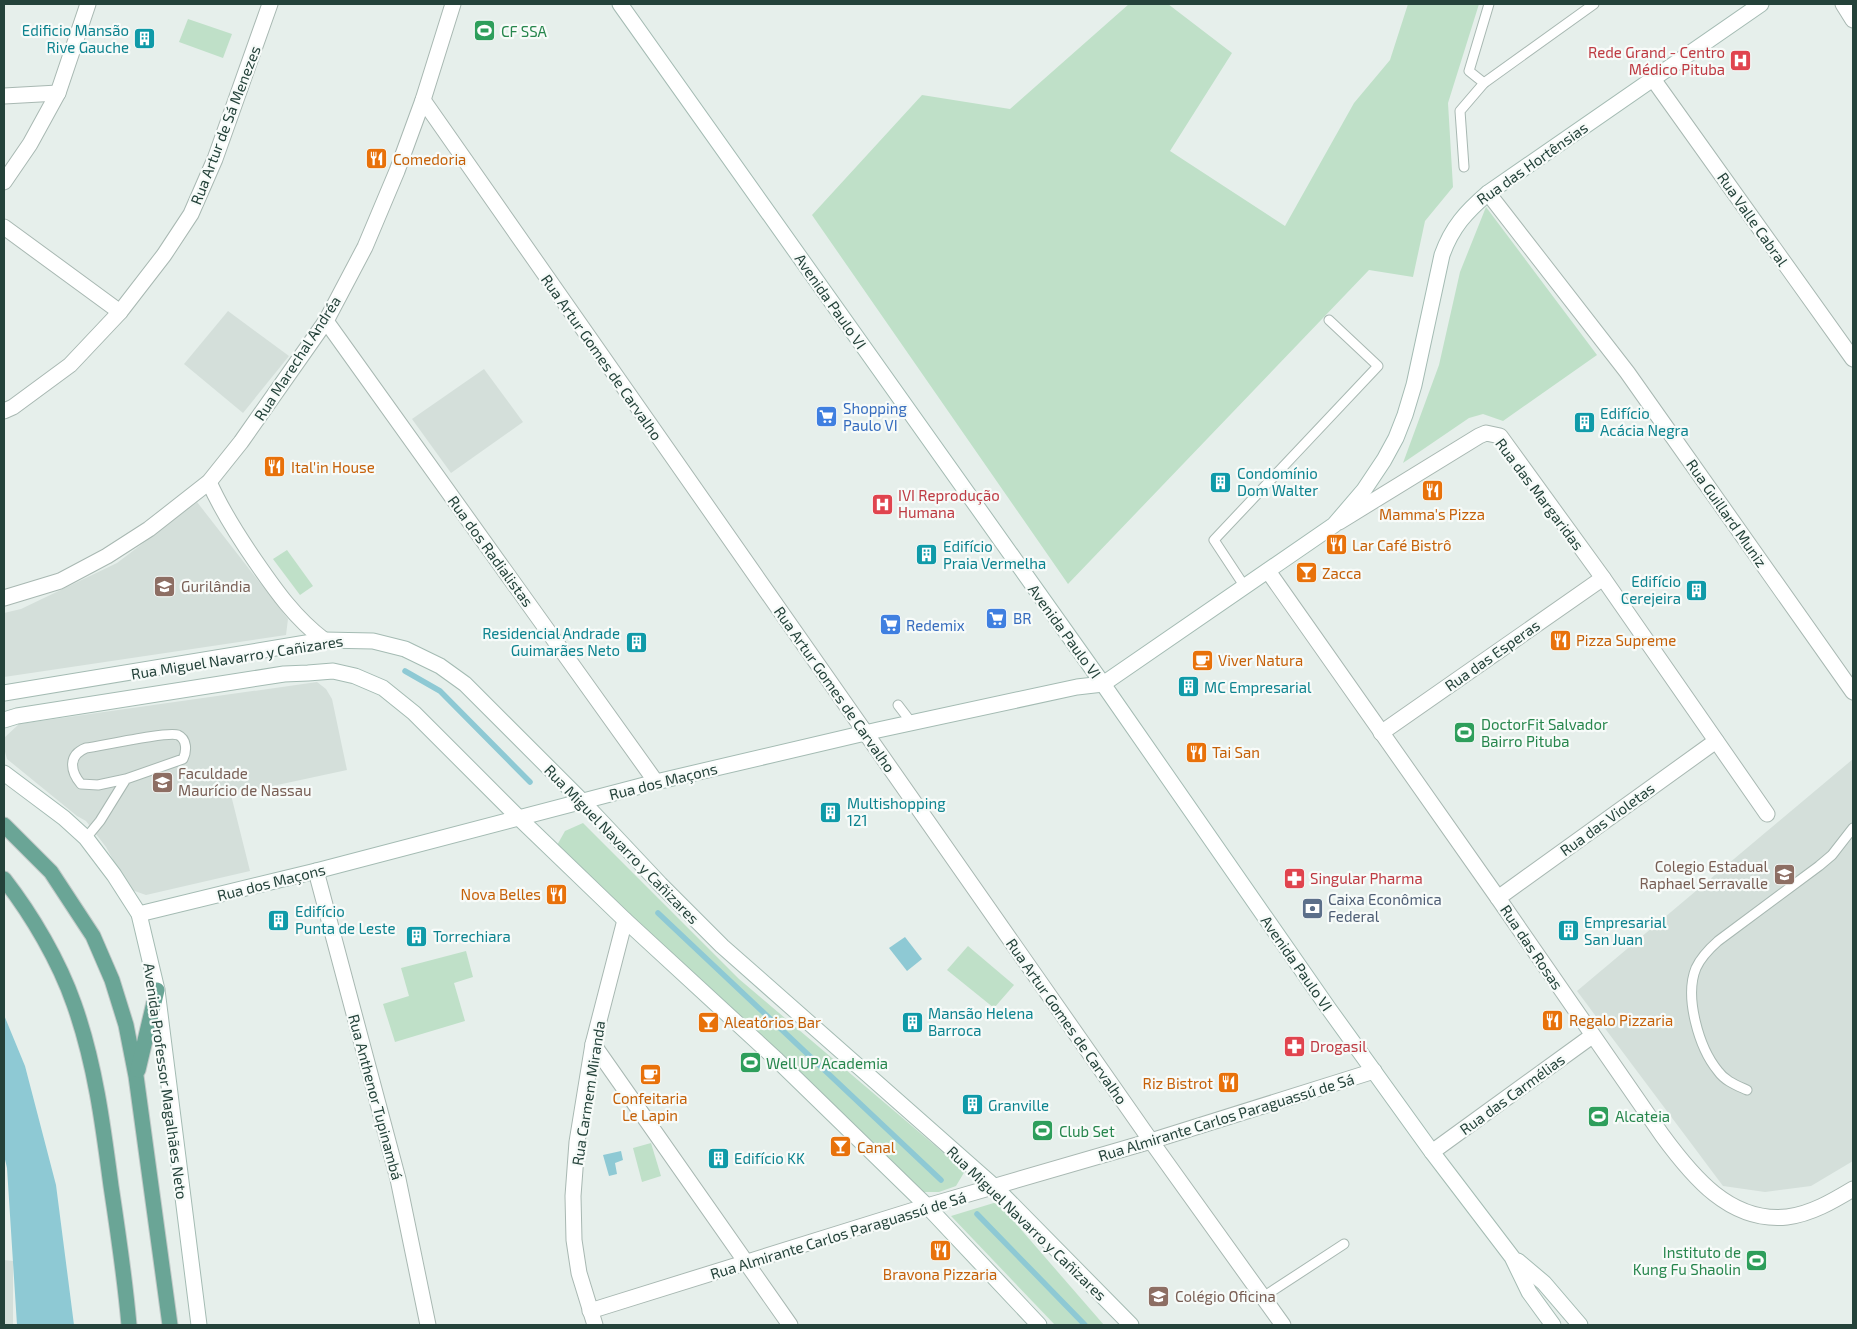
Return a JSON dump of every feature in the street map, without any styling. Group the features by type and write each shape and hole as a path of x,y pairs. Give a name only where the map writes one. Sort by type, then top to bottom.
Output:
{"main road":[{"name":"Avenida Professor Magalhães Neto","path":"4,824 51,872 93,936 112,980 126,1025 136,1076 170,1325"},
{"path":"4,879 16,895 53,956 74,1004 91,1062 104,1136 129,1325"},
{"path":"136,1076 157,990"}],"street":[{"path":"4,182 30,144 58,93 88,4"},
{"name":"Rua Artur de Sá Menezes","path":"4,411 13,407 70,365 120,312 164,256 191,214 215,159 270,4"},
{"name":"Rua Marechal Andréa","path":"4,598 60,581 108,556 149,529 209,482 241,442 326,321 365,247 397,171 423,100 453,4"},
{"name":"Avenida Paulo VI","path":"620,4 1103,684 1374,1071 1432,1152 1512,1257 1529,1292 1553,1325"},
{"name":"Rua das Hortênsias","path":"1334,525 1364,490 1396,438 1414,385 1431,301 1445,246 1459,221 1488,192 1760,4"},
{"path":"1843,4 1853,20"},
{"name":"Rua Valle Cabral","path":"1653,79 1853,359"},
{"path":"4,96 58,93"},
{"name":"Rua Artur Gomes de Carvalho","path":"423,100 805,640 865,733 1151,1141 1283,1325"},
{"name":"Rua Guillard Muniz","path":"1488,192 1627,372 1853,692"},
{"path":"4,226 120,312"},
{"name":"Rua dos Radialistas","path":"326,321 656,782"},
{"name":"Rua das Margaridas","path":"1103,684 1334,525 1479,436 1486,433 1494,434 1500,436 1603,578 1767,814"},
{"path":"209,482 229,522 281,599 309,629 324,640"},
{"name":"Rua das Rosas","path":"1268,572 1498,898 1592,1036 1682,1162 1702,1184 1724,1201 1746,1211 1763,1216 1787,1217 1804,1213 1829,1203 1853,1189"},
{"name":"Rua das Esperas","path":"1381,732 1603,578"},
{"name":"Rua Miguel Navarro y Cañizares","path":"4,693 324,640 373,641 405,649 440,666 465,684 581,800 660,884 722,946 994,1187 1131,1325"},
{"name":"Rua Miguel Navarro y Cañizares","path":"4,720 26,714 274,676 333,671 355,676 383,688 414,713 625,920 777,1060 927,1206 1039,1325"},
{"name":"Rua dos Maçons","path":"139,914 316,871 581,800 656,782 911,722 1077,687 1103,684"},
{"name":"Rua das Violetas","path":"1498,898 1716,741"},
{"name":"Avenida Professor Magalhães Neto","path":"4,773 64,818 86,838 114,875 139,914 157,990 199,1325"},
{"name":"Rua Anthenor Tupinambá","path":"316,871 398,1179 428,1325"},
{"name":"Rua Carmem Miranda","path":"593,1318 580,1273 574,1240 573,1196 577,1142 593,1044 625,920"},
{"name":"Rua das Carmélias","path":"1432,1152 1592,1036"},
{"path":"593,1044 790,1325"},
{"name":"Rua Almirante Carlos Paraguassú de Sá","path":"593,1318 747,1263 927,1206 1151,1141 1374,1071"},
{"name":"Avenida Paulo VI","path":"1512,1257 1544,1283 1580,1325"}],"lane":[{"path":"1484,83 1469,71 1489,4"},
{"path":"1464,167 1460,111 1484,83 1594,4"},
{"path":"1245,587 1214,540 1378,366 1329,320"},
{"path":"898,705 911,722"},
{"path":"86,838 100,821 126,779 183,758 186,747 182,738 176,734 86,748 78,751 73,758 72,765 77,780 81,784 98,785 126,779"},
{"path":"1747,1090 1731,1083 1718,1072 1708,1057 1700,1039 1692,1003 1692,986 1695,970 1704,954 1718,941 1819,866 1832,855 1853,828"},
{"path":"1263,1297 1344,1244"}],"shaded area":[{"path":"228,311 289,356 243,413 184,364"},
{"path":"484,369 523,422 451,473 412,419"},
{"name":"Gurilândia","path":"197,502 288,619 286,635 4,677 4,613 21,609 117,563"},
{"name":"Faculdade Maurício de Nassau","path":"317,682 326,689 332,699 347,770 231,795 250,871 146,895 129,889 106,847 86,821 77,816 7,759 4,748 4,738 19,724"},
{"name":"Colegio Estadual Raphael Serravalle","path":"1853,759 1853,1161 1811,1186 1765,1192 1723,1186 1577,991"},
{"path":"4,1260 13,1261 13,1325 4,1325"}],"green space":[{"path":"1129,4 1168,4 1232,53 1170,151 1285,226 1354,103 1390,60 1408,4 1479,4 1448,103 1453,187 1425,221 1413,277 1369,270 1068,584 812,215 922,95 1010,109"},
{"path":"188,19 232,34 223,58 179,42"},
{"path":"1486,207 1597,355 1503,421 1483,414 1469,418 1403,463 1439,365 1460,272"},
{"path":"287,550 313,586 300,595 273,559"},
{"path":"583,823 739,979 965,1171 956,1186 939,1192 924,1192 556,847 565,831"},
{"path":"968,946 1014,985 994,1008 947,970"},
{"path":"466,951 473,977 454,983 465,1021 395,1042 383,1004 409,996 401,968"},
{"path":"651,1143 661,1176 642,1182 633,1148"},
{"path":"997,1202 1104,1325 1055,1325 951,1216"}],"water":[{"path":"905,937 922,959 907,971 889,948"},
{"path":"4,1015 25,1066 56,1185 74,1325 17,1325 7,1168 4,1155"},
{"path":"621,1151 623,1160 615,1163 617,1174 609,1176 603,1155"}],"waterway":[{"path":"405,671 440,691 530,782"},
{"path":"658,913 941,1180"},
{"path":"977,1214 1085,1325"}],"place":[{"name":"CF SSA","path":"485,31"},
{"name":"Edificio Mansão Rive Gauche","path":"145,39"},
{"name":"Rede Grand - Centro Médico Pituba","path":"1741,61"},
{"name":"Comedoria","path":"377,159"},
{"name":"Shopping Paulo VI","path":"827,417"},
{"name":"Edifício Acácia Negra","path":"1584,422"},
{"name":"Ital'in House","path":"275,467"},
{"name":"Condomínio Dom Walter","path":"1221,482"},
{"name":"Mamma's Pizza","path":"1432,491"},
{"name":"IVI Reprodução Humana","path":"882,504"},
{"name":"Lar Café Bistrô","path":"1336,545"},
{"name":"Edifício Praia Vermelha","path":"927,555"},
{"name":"Zacca","path":"1306,573"},
{"name":"Gurilândia","path":"165,586"},
{"name":"Edifício Cerejeira","path":"1697,590"},
{"name":"BR","path":"997,618"},
{"name":"Redemix","path":"890,625"},
{"name":"Pizza Supreme","path":"1560,640"},
{"name":"Residencial Andrade Guimarães Neto","path":"636,642"},
{"name":"Viver Natura","path":"1202,660"},
{"name":"MC Empresarial","path":"1188,687"},
{"name":"DoctorFit Salvador Bairro Pituba","path":"1465,733"},
{"name":"Tai San","path":"1196,752"},
{"name":"Faculdade Maurício de Nassau","path":"162,782"},
{"name":"Multishopping 121","path":"831,812"},
{"name":"Colegio Estadual Raphael Serravalle","path":"1784,875"},
{"name":"Singular Pharma","path":"1294,878"},
{"name":"Nova Belles","path":"557,894"},
{"name":"Caixa Econômica Federal","path":"1312,908"},
{"name":"Edifício Punta de Leste","path":"279,920"},
{"name":"Empresarial San Juan","path":"1568,931"},
{"name":"Torrechiara","path":"417,936"},
{"name":"Regalo Pizzaria","path":"1553,1020"},
{"name":"Aleatórios Bar","path":"708,1022"},
{"name":"Mansão Helena Barroca","path":"912,1022"},
{"name":"Drogasil","path":"1294,1046"},
{"name":"Well UP Academia","path":"750,1063"},
{"name":"Confeitaria Le Lapin","path":"650,1075"},
{"name":"Riz Bistrot","path":"1229,1083"},
{"name":"Granville","path":"972,1105"},
{"name":"Alcateia","path":"1599,1116"},
{"name":"Club Set","path":"1043,1131"},
{"name":"Canal","path":"841,1147"},
{"name":"Edifício KK","path":"718,1158"},
{"name":"Bravona Pizzaria","path":"940,1251"},
{"name":"Instituto de Kung Fu Shaolin","path":"1757,1261"},
{"name":"Colégio Oficina","path":"1159,1296"}]}
